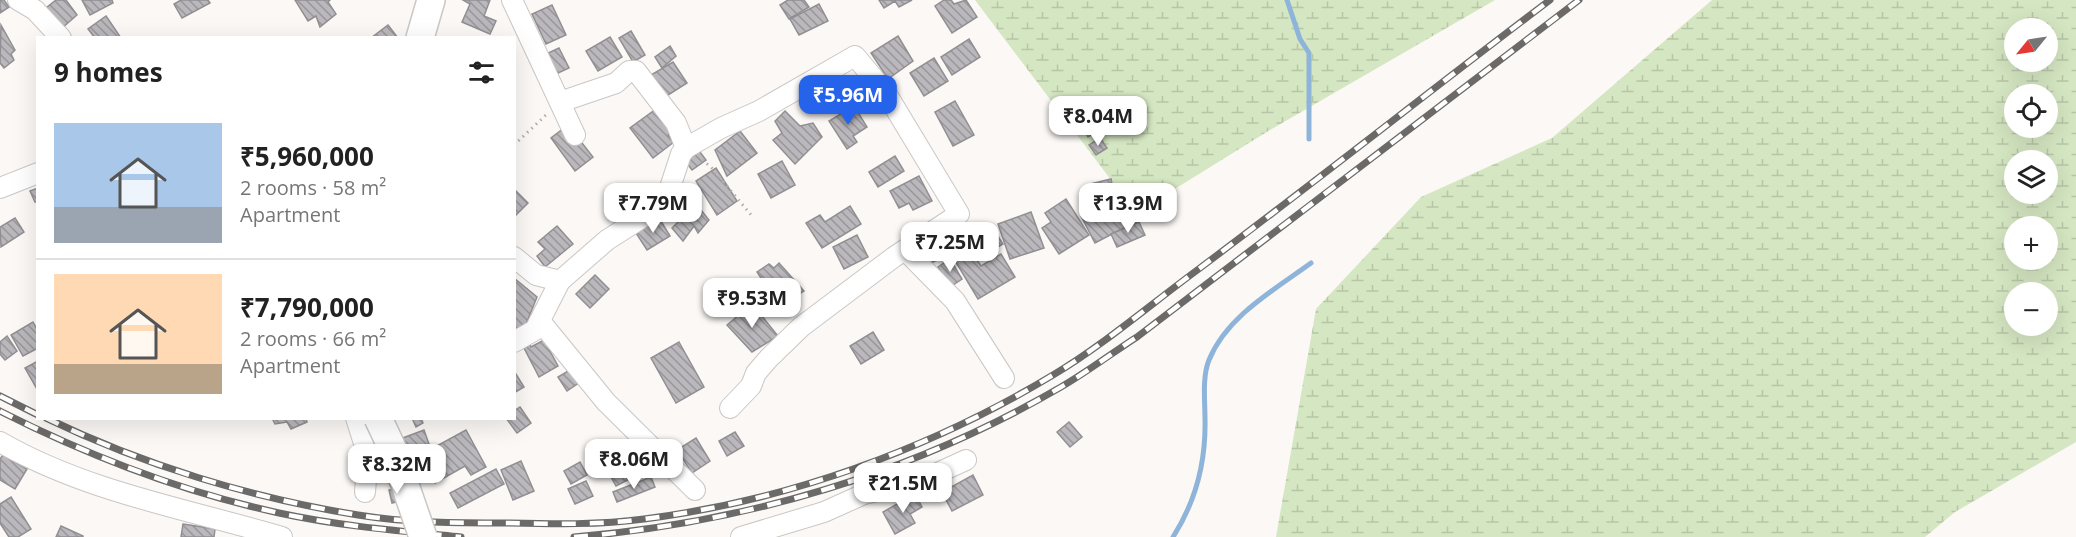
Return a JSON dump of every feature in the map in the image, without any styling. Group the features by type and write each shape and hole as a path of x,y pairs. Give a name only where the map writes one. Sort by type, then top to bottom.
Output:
{"main road":[{"path":"421,36 431,0"},
{"path":"379,420 393,450 423,537"}],"street":[{"path":"18,0 35,10 59,36"},
{"path":"515,1 575,135"},
{"path":"516,341 535,330 560,281 608,240 664,203 681,154 686,148 721,128 759,111 855,56 886,93 959,214 904,250 801,327 762,365 751,386 730,408"},
{"path":"560,104 616,82 629,72 636,71 676,123 686,148"},
{"path":"0,188 36,174"},
{"path":"904,250 955,301 1004,378"},
{"path":"516,259 536,275 560,281"},
{"path":"540,321 606,402 695,490"},
{"path":"357,420 368,456 365,492"},
{"path":"0,442 28,458 110,491 189,510 282,537"},
{"path":"741,537 824,512 864,494 920,481 966,460"}],"path":[{"path":"516,143 560,104"},
{"path":"686,148 711,167 752,216"}],"green space":[{"path":"975,0 1495,0 1270,130 1136,213"},
{"path":"1712,0 2076,0 2076,442 1955,512 1925,537 1276,537 1316,309 1421,197 1552,138"}],"building":[{"path":"0,0 4,0 9,7 0,13"},
{"path":"56,0 66,0 77,15 61,29 46,8"},
{"path":"82,0 112,0 113,3 90,15"},
{"path":"181,0 208,0 210,3 182,18 174,4"},
{"path":"295,0 330,0 328,2 336,14 320,27 316,16 308,21"},
{"path":"463,0 490,0 484,16 496,21 490,34 462,22 470,4"},
{"path":"788,0 804,0 809,7 789,19 780,5"},
{"path":"879,0 912,0 899,7 895,1 884,8"},
{"path":"944,0 951,0 954,4 966,0 977,17 952,33 935,6"},
{"path":"819,4 828,21 799,35 790,19"},
{"path":"552,5 566,35 546,44 532,14"},
{"path":"106,16 120,36 93,36 88,29"},
{"path":"1,25 15,50 11,54 14,60 4,68 0,63"},
{"path":"388,25 396,36 374,36"},
{"path":"631,31 645,55 633,62 619,38"},
{"path":"898,36 913,61 888,79 871,53"},
{"path":"610,37 622,57 598,71 586,51"},
{"path":"969,39 980,57 952,75 941,57"},
{"path":"670,46 676,56 662,68 655,57"},
{"path":"559,48 569,68 556,74 546,54"},
{"path":"934,58 948,81 924,96 910,73"},
{"path":"673,62 687,83 665,97 651,75"},
{"path":"955,101 974,135 953,146 935,112"},
{"path":"854,106 867,127 853,136 857,142 847,149 829,121"},
{"path":"656,109 673,131 668,135 674,142 653,158 630,128"},
{"path":"785,111 800,126 813,123 822,137 795,164 773,140 782,133 775,121"},
{"path":"1093,115 1101,129 1088,137 1080,123"},
{"path":"568,125 593,157 575,171 551,138"},
{"path":"740,131 757,153 727,176 715,150"},
{"path":"1100,138 1107,148 1096,155 1089,145"},
{"path":"697,148 706,160 692,170 683,158"},
{"path":"895,156 904,171 878,187 869,172"},
{"path":"782,161 795,185 771,198 758,174"},
{"path":"716,168 737,201 717,215 696,181"},
{"path":"919,176 932,201 913,210 909,203 899,208 890,191"},
{"path":"1111,179 1115,197 1095,202 1090,184"},
{"path":"36,189 36,202 35,202 30,191"},
{"path":"516,191 528,203 516,215"},
{"path":"1126,193 1139,220 1095,243 1081,216"},
{"path":"1066,199 1089,235 1059,254 1042,228 1051,222 1045,213"},
{"path":"693,200 709,220 698,233 694,226 683,241 672,228 680,220 677,218 684,214 683,209"},
{"path":"850,206 861,224 822,248 806,223 820,215 825,222"},
{"path":"1031,212 1044,248 1010,259 998,224"},
{"path":"15,218 24,232 1,247 0,227"},
{"path":"659,218 670,236 647,250 636,233"},
{"path":"1139,222 1145,235 1117,247 1111,234"},
{"path":"952,223 964,246 933,262 921,239"},
{"path":"557,226 573,244 545,267 537,256 545,249 538,242"},
{"path":"991,227 996,234 982,244 977,237"},
{"path":"857,235 868,257 844,269 833,247"},
{"path":"997,235 1003,244 978,259 972,250"},
{"path":"970,249 981,266 1001,254 1015,277 978,299 954,259"},
{"path":"950,259 962,279 950,287 938,267"},
{"path":"779,263 804,291 797,295 799,300 784,311 780,303 774,308 756,282 761,278 757,272 769,264 774,268"},
{"path":"595,275 609,289 590,308 576,294"},
{"path":"516,280 537,297 516,349"},
{"path":"752,304 778,336 752,352 727,325"},
{"path":"33,322 36,327 36,349 23,356 11,335"},
{"path":"873,332 884,350 861,364 850,346"},
{"path":"7,336 17,351 5,360 0,354 0,342"},
{"path":"544,340 558,366 539,377 522,344 528,341 531,347"},
{"path":"679,342 704,387 676,403 651,358"},
{"path":"36,362 36,387 25,368"},
{"path":"575,367 583,380 567,391 558,377"},
{"path":"516,374 524,387 516,392"},
{"path":"520,407 531,423 517,433 507,420 516,420 516,410"},
{"path":"273,420 306,420 307,422 291,429 287,422 275,424"},
{"path":"413,420 422,420 423,423 416,427"},
{"path":"1069,422 1082,437 1070,447 1057,432"},
{"path":"424,430 429,444 405,452 400,439"},
{"path":"466,430 486,467 471,475 465,466 435,483 420,455"},
{"path":"735,432 744,446 727,456 719,441"},
{"path":"696,438 710,461 692,473 677,450"},
{"path":"636,445 649,469 616,486 603,462"},
{"path":"3,455 27,469 15,489 0,480 0,459"},
{"path":"521,461 534,491 513,500 501,470"},
{"path":"580,462 587,475 571,484 564,471"},
{"path":"496,469 504,484 458,508 450,493"},
{"path":"973,475 983,495 952,511 942,492"},
{"path":"651,477 655,487 617,502 613,492"},
{"path":"586,481 593,496 575,504 568,489"},
{"path":"401,487 405,500 392,503 389,490"},
{"path":"915,494 922,507 910,514 915,523 895,534 883,512"},
{"path":"11,497 31,529 18,537 9,537 0,523 0,504"},
{"path":"183,524 215,529 214,537 181,537"},
{"path":"61,526 83,536 83,537 56,537"}],"waterway":[{"path":"1287,0 1300,39 1309,53 1309,139"},
{"path":"1173,537 1188,509 1198,481 1204,451 1205,381 1209,360 1217,344 1239,317 1311,263"}],"railway":[{"path":"50,420 121,451 199,478 318,508 395,520 560,524 627,521 698,511 804,485 856,468 957,426 1006,402 1071,364 1126,325 1550,0"},
{"path":"574,537 701,520 764,506 886,469 1004,418 1071,381 1137,337 1579,0"},
{"path":"0,396 36,414"},
{"path":"0,411 67,443 136,471 243,504 279,513 370,528 461,537"}]}
